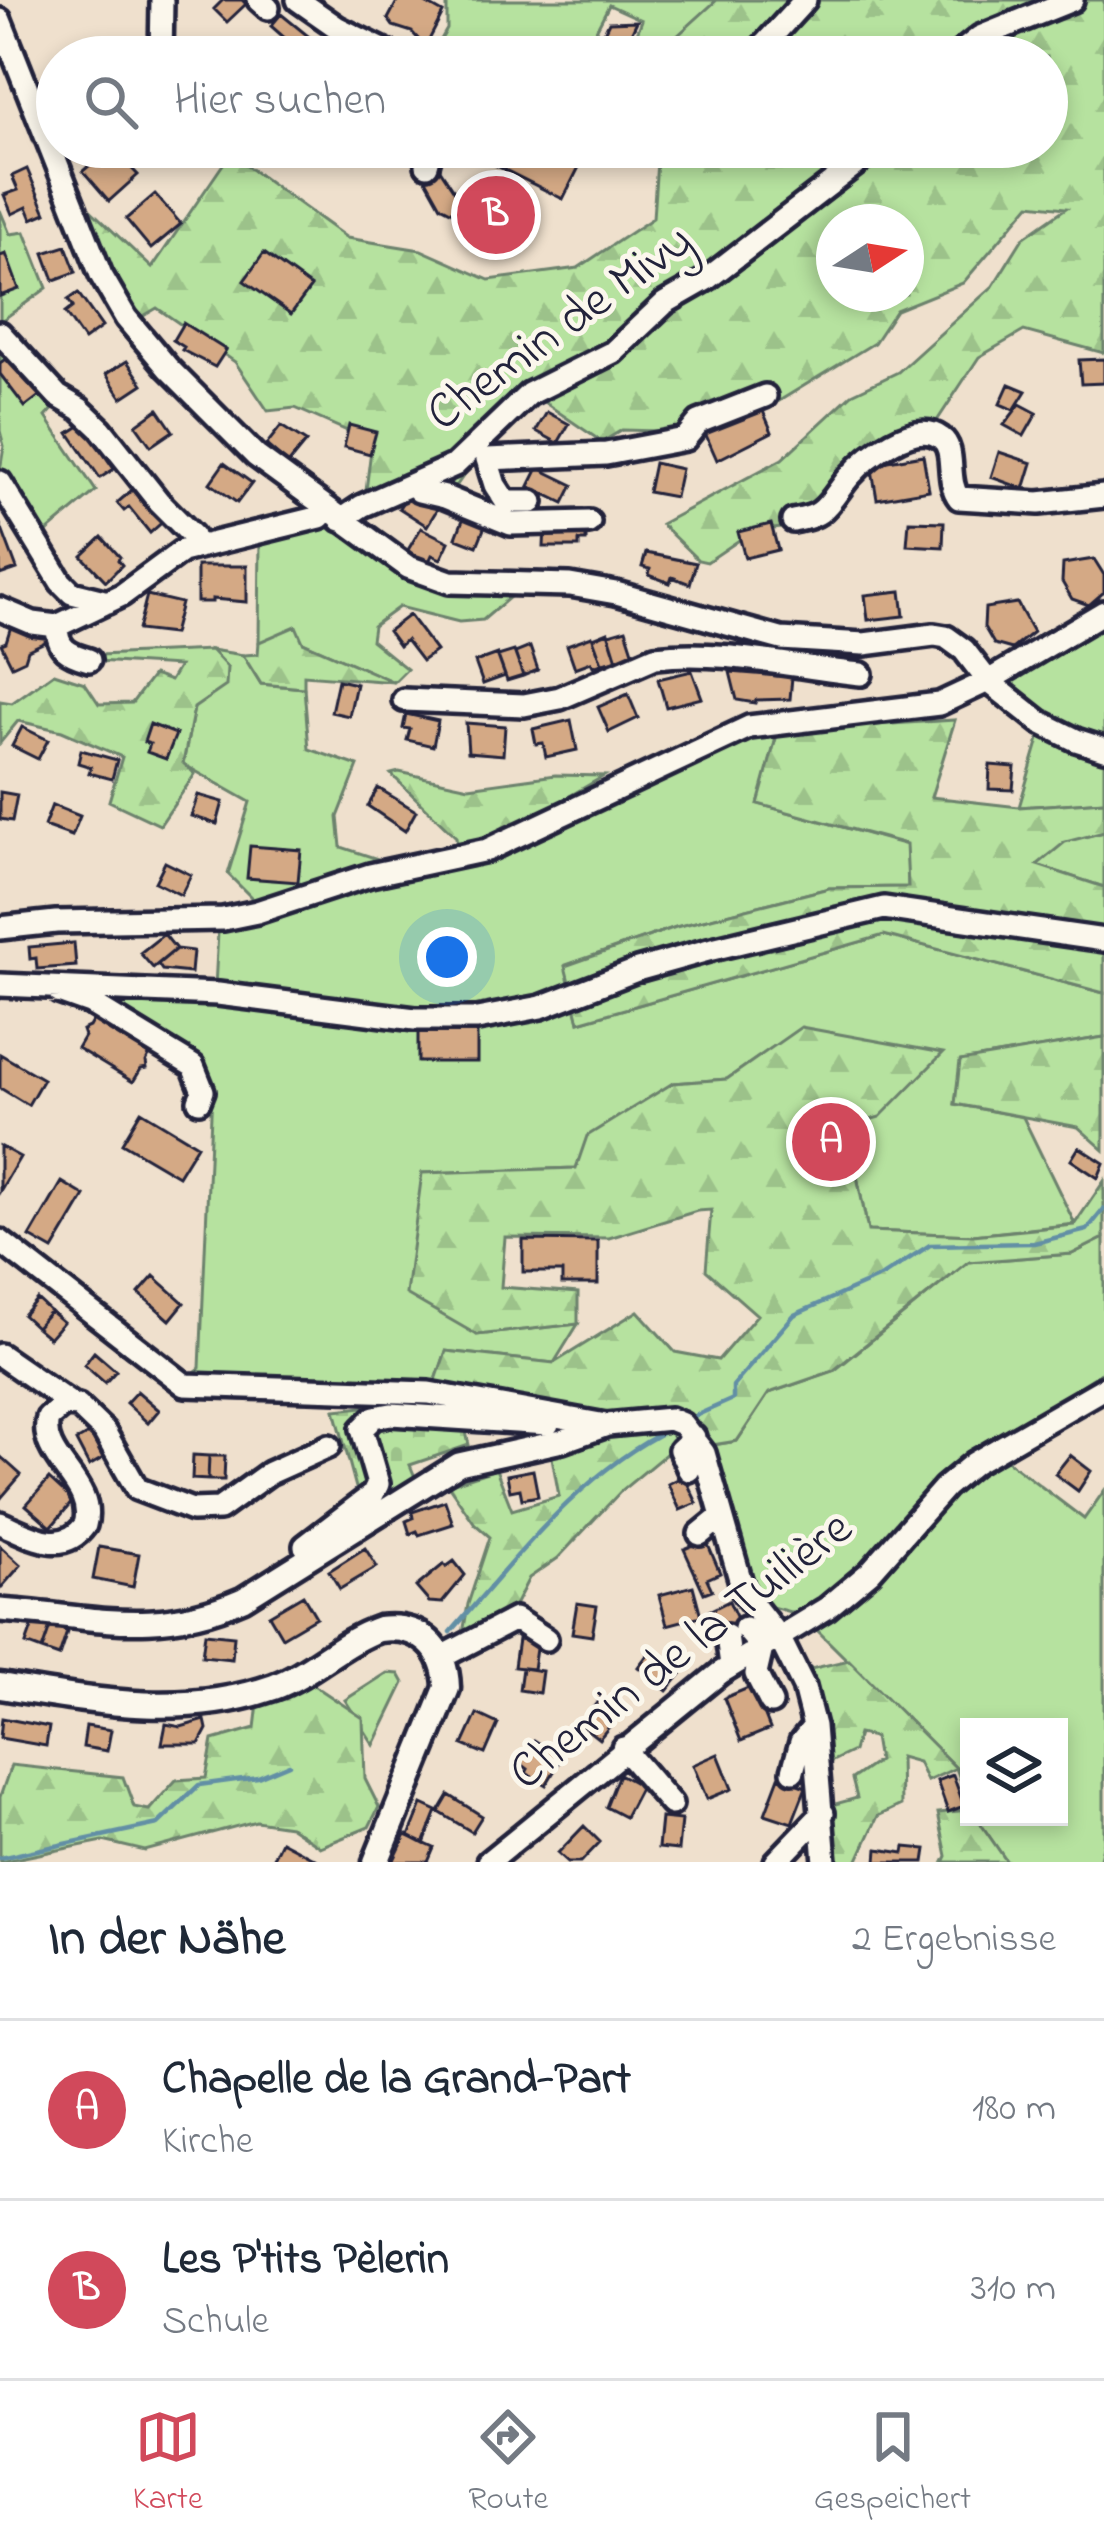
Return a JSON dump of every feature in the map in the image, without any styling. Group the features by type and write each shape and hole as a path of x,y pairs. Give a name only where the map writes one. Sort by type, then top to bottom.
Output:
{"main road":[{"path":"0,1686 164,1707 277,1686 363,1635 387,1628 419,1633 434,1643 442,1658 447,1688 376,1862"}],"street":[{"path":"162,36 163,0"},
{"path":"298,0 354,36"},
{"path":"773,36 806,0"},
{"path":"982,36 1072,0"},
{"path":"0,20 36,112"},
{"path":"58,168 100,275 126,318 228,430 408,567 437,580 570,585 616,593 801,642 865,644 946,637 964,650 988,681 1040,722 1104,749"},
{"name":"Chemin de Mivy","path":"57,626 108,602 182,551 334,515 476,458 529,394 614,352 665,303 707,279 851,168"},
{"path":"0,333 58,396 101,429 149,490 194,536 196,546"},
{"path":"476,458 606,454 685,440 699,422 765,396"},
{"path":"793,521 816,516 852,473 884,448 915,434 930,433 946,440 950,486 959,499 1039,503 1104,496"},
{"path":"476,458 506,502 532,502"},
{"path":"0,482 61,582 72,593 108,602"},
{"path":"412,484 419,491 445,496 511,524 589,522"},
{"path":"0,609 33,623 57,626 57,642 63,650 89,660"},
{"path":"0,928 56,922 223,919 370,875 487,850 749,727 926,707 988,681 1104,612"},
{"path":"404,700 524,705 560,698 670,655 861,674"},
{"path":"0,985 218,994 416,1019 477,1019 541,1007 637,970 712,949 884,908 1104,940"},
{"path":"47,988 90,1003 193,1066 203,1091 199,1101"},
{"path":"0,1241 185,1385 429,1393 607,1425"},
{"path":"0,1355 78,1406 104,1431 136,1489 192,1510 219,1510 269,1473 328,1446"},
{"name":"Chemin de la Tuilière","path":"488,1862 731,1665 771,1644 870,1572 945,1487 974,1463 1104,1388"},
{"path":"0,1523 54,1543 68,1541 85,1525 87,1501 45,1430 52,1413 71,1405"},
{"path":"255,1591 256,1581 373,1494 378,1484 362,1429 374,1417 544,1425 572,1418"},
{"path":"0,1610 128,1624 172,1622 209,1613 255,1591 459,1464 562,1441 607,1425 670,1420 682,1424 704,1454 744,1593 771,1644 804,1687 814,1726 825,1862"},
{"path":"689,1470 680,1450 694,1437"},
{"path":"700,1534 722,1516"},
{"path":"442,1658 514,1618 546,1639"},
{"path":"731,1665 736,1632 771,1644"},
{"path":"771,1644 756,1674 771,1703"},
{"path":"793,1771 801,1742 814,1726"},
{"path":"623,1748 670,1804"},
{"path":"776,1862 823,1814"}],"green space":[{"path":"442,0 717,0 678,36 636,36 642,20 609,5 593,36 443,36 447,5"},
{"path":"717,0 1104,0 1104,353 1024,331 979,357 929,433 891,444 826,522 751,532 707,562 698,560 661,524 782,459 852,394 898,372 993,286 1023,238 1066,208 1030,204 963,283 924,299 924,204 816,204 816,312 895,312 874,343 779,401 764,385 745,391 746,409 696,432 622,430 602,442 538,398 495,430 457,485 363,514 372,442 295,408 268,411 235,362 157,308 140,318 80,200 152,268 220,168 250,168 347,238 421,250 489,280 578,268 653,218 657,168 1068,168 1068,36 677,36"},
{"path":"0,210 10,234 25,232 47,288 1,321 67,394 46,417 96,491 41,537 0,471 4,446 0,431"},
{"path":"310,525 338,530 405,579 449,595 516,592 483,620 459,622 399,607 373,626 371,640 407,669 394,682 303,642 259,642 260,538"},
{"path":"1104,600 1104,801 1019,807 1042,729 1086,733 1042,709 994,668"},
{"path":"296,626 303,642 394,682 304,675 304,688 261,684 243,655 258,654 259,642"},
{"path":"211,650 243,655 261,684 304,688 309,749 358,766 338,817 341,847 384,861 259,905 228,874 250,802 183,764 194,708 227,667"},
{"path":"211,650 227,667 226,686 194,708 183,763 195,774 160,825 109,801 122,757 62,731 18,721 0,743 0,701 12,703 54,673 85,683 99,704 132,703 153,675 170,681 179,666 97,661 99,655"},
{"path":"955,720 931,797 1019,807 1104,801 1104,832 1065,842 1037,865 1104,887 1104,993 884,935 579,1022 565,966 676,927 829,888 908,887 906,844 758,804 778,731"},
{"path":"778,731 759,804 907,845 908,887 829,888 676,927 566,965 579,1022 884,935 1104,993 1104,1037 961,1061 955,1104 1023,1117 1075,1224 973,1235 868,1231 847,1126 801,1028 727,1079 673,1083 576,1168 422,1173 477,1335 578,1324 554,1363 446,1351 433,1389 188,1377 200,1368 212,1091 201,1060 98,996 215,987 218,932 522,845 713,751"},
{"path":"391,774 469,787 555,775 604,776 501,836 457,847 456,837"},
{"path":"1104,832 1104,887 1036,865 1065,841"},
{"path":"801,1027 943,1053 880,1117 847,1126 868,1231 973,1235 1074,1225 1104,1181 1104,1238 1072,1254 968,1262 833,1371 769,1393 737,1441 706,1446 689,1423 433,1389 446,1351 554,1363 638,1311 675,1352 718,1360 757,1315 706,1270 711,1210 609,1238 505,1237 501,1287 578,1293 578,1324 477,1335 406,1294 422,1173 576,1168 587,1136 673,1083 727,1079"},
{"path":"1104,1037 1104,1150 1078,1127 955,1104 960,1061"},
{"path":"1104,1238 1104,1371 930,1484 863,1568 810,1610 790,1612 768,1606 750,1589 706,1446 737,1441 769,1393 834,1371 968,1262 1072,1254"},
{"path":"391,1404 462,1414 469,1445 410,1465 418,1484 386,1504 380,1496 362,1510 335,1410"},
{"path":"669,1427 684,1439 621,1491 558,1558 529,1578 508,1619 463,1634 490,1537 448,1485 496,1469 512,1510 559,1496 551,1452 608,1432"},
{"path":"1000,1455 1084,1519 1104,1491 1104,1842 1099,1862 1007,1862 982,1826 1068,1826 1068,1718 960,1718 960,1779 956,1768 815,1628 866,1586 966,1477"},
{"path":"849,1660 956,1768 927,1781 918,1762 900,1757 901,1805 878,1816 857,1862 835,1862 828,1806 857,1798 852,1779 878,1761 874,1737 858,1734 853,1751 828,1763 806,1670"},
{"path":"387,1673 399,1674 404,1683 374,1745 345,1700"},
{"path":"303,1678 363,1718 365,1779 379,1807 369,1827 320,1847 289,1826 256,1821 145,1851 103,1841 0,1862 0,1797 11,1765 123,1777 134,1807 149,1810 176,1780 206,1778 213,1740 255,1728 259,1695"},
{"path":"960,1811 960,1826 982,1826 1007,1862 944,1862 947,1856 938,1813"}],"building":[{"path":"223,0 246,4 227,22 214,9"},
{"path":"398,0 420,0 443,13 431,36 416,36 388,19"},
{"path":"281,14 308,36 282,36 271,26"},
{"path":"637,21 630,36 602,36 609,22"},
{"path":"131,168 138,175 109,201 83,171"},
{"path":"439,168 457,195 478,206 503,207 505,224 474,223 441,206 422,172"},
{"path":"501,168 578,168 563,199"},
{"path":"27,169 46,213 32,219 27,207 12,214 4,195 18,190 12,176"},
{"path":"155,194 181,224 151,249 126,219"},
{"path":"66,246 76,272 54,280 44,253"},
{"path":"264,253 311,287 291,314 244,281"},
{"path":"6,254 19,289 0,296 0,256"},
{"path":"78,293 102,327 84,340 65,313 73,307 68,300"},
{"path":"183,323 226,350 215,367 173,340"},
{"path":"12,354 42,394 25,407 0,374 0,363"},
{"path":"1104,359 1104,383 1081,384 1079,360"},
{"path":"127,361 143,384 122,398 106,374"},
{"path":"1009,384 1026,391 1014,410 1000,404"},
{"path":"760,404 772,432 717,460 702,426"},
{"path":"1020,404 1037,413 1024,436 1004,425"},
{"path":"158,409 173,431 151,446 136,425"},
{"path":"547,412 569,424 558,443 536,431"},
{"path":"83,424 114,469 100,478 69,433"},
{"path":"349,425 376,432 370,454 344,447"},
{"path":"281,426 306,442 288,464 266,445"},
{"path":"999,452 1032,463 1024,489 991,477"},
{"path":"923,455 929,490 877,499 871,464"},
{"path":"224,463 252,483 237,503 210,483"},
{"path":"654,463 681,469 675,497 648,492"},
{"path":"538,468 573,485 564,503 529,486"},
{"path":"140,483 168,517 150,533 129,507 124,511 117,503"},
{"path":"410,490 438,508 427,526 399,508"},
{"path":"464,517 485,526 477,546 456,538"},
{"path":"909,521 944,522 943,547 907,545"},
{"path":"0,524 17,569 0,575"},
{"path":"771,524 778,550 745,558 738,532"},
{"path":"545,527 586,527 586,541 579,541 579,547 544,547"},
{"path":"421,528 449,542 441,559 432,555 427,566 405,555"},
{"path":"102,537 122,565 106,581 82,556"},
{"path":"646,553 696,563 690,584 649,575 650,569 642,567"},
{"path":"1094,559 1104,575 1104,592 1089,605 1072,599 1062,582 1063,564"},
{"path":"197,566 247,566 247,602 197,602"},
{"path":"901,591 904,616 868,620 865,595"},
{"path":"147,595 181,603 173,634 138,630"},
{"path":"1017,603 1033,632 1012,649 994,644 984,627 985,608"},
{"path":"409,615 436,651 422,661 406,640 399,646 388,631"},
{"path":"11,626 48,636 28,650 25,660 12,666 1,644"},
{"path":"626,629 634,654 617,660 609,634"},
{"path":"608,632 617,660 602,663 593,638"},
{"path":"592,636 602,663 575,668 567,645"},
{"path":"530,647 538,670 523,676 515,653"},
{"path":"514,651 523,676 507,681 498,656"},
{"path":"497,654 505,676 483,684 475,662"},
{"path":"692,671 702,698 666,707 658,679"},
{"path":"730,672 792,677 790,699 737,700"},
{"path":"338,680 356,684 349,716 331,712"},
{"path":"628,694 638,718 609,732 598,707"},
{"path":"406,714 438,721 433,746 407,740"},
{"path":"571,720 577,750 546,757 533,729"},
{"path":"466,723 505,726 503,755 468,752"},
{"path":"150,724 176,734 166,759 147,752 150,744 144,742"},
{"path":"22,727 48,740 38,759 12,746"},
{"path":"81,750 117,760 112,779 89,773 91,767 78,763"},
{"path":"990,765 1015,767 1013,790 989,789"},
{"path":"378,788 416,811 405,831 368,806"},
{"path":"0,792 17,795 12,821 0,819"},
{"path":"198,795 223,802 217,824 191,816"},
{"path":"52,805 80,816 72,836 44,826"},
{"path":"250,846 301,850 298,882 247,878"},
{"path":"165,862 191,875 181,895 155,882"},
{"path":"164,934 176,949 153,968 140,953"},
{"path":"74,943 76,966 37,969 36,958 30,959 29,947"},
{"path":"176,949 193,951 191,973 162,970 158,964"},
{"path":"94,1018 118,1033 125,1030 151,1052 147,1068 133,1082 77,1048 82,1030"},
{"path":"418,1025 477,1025 477,1062 418,1062"},
{"path":"0,1054 43,1079 28,1105 0,1088"},
{"path":"141,1111 197,1145 178,1176 122,1143"},
{"path":"840,1127 844,1154 829,1161 829,1156 822,1157 819,1130"},
{"path":"0,1146 20,1157 0,1191"},
{"path":"1079,1147 1104,1163 1098,1178 1071,1160"},
{"path":"62,1182 85,1196 53,1250 30,1237"},
{"path":"523,1240 598,1241 598,1284 562,1284 562,1272 523,1272"},
{"path":"154,1276 184,1303 170,1320 139,1293"},
{"path":"37,1299 50,1311 36,1327 23,1315"},
{"path":"50,1311 63,1322 49,1338 36,1327"},
{"path":"94,1352 116,1371 105,1383 84,1365"},
{"path":"137,1391 159,1410 148,1423 126,1403"},
{"path":"90,1433 103,1458 89,1466 76,1441"},
{"path":"193,1455 209,1456 208,1480 192,1479"},
{"path":"1070,1455 1091,1471 1078,1491 1055,1474"},
{"path":"0,1456 21,1475 1,1498 0,1497"},
{"path":"209,1456 225,1456 224,1480 208,1480"},
{"path":"533,1470 538,1496 522,1499 520,1489 510,1491 507,1475"},
{"path":"684,1476 697,1503 680,1510 668,1484"},
{"path":"49,1479 73,1501 51,1527 26,1505"},
{"path":"445,1501 453,1524 410,1534 406,1521 413,1518 412,1512"},
{"path":"706,1540 720,1573 707,1579 712,1590 704,1593 684,1549"},
{"path":"0,1546 21,1565 0,1589"},
{"path":"99,1547 139,1554 133,1587 93,1579"},
{"path":"365,1548 377,1567 340,1589 329,1571"},
{"path":"454,1561 465,1575 442,1603 429,1602 416,1587"},
{"path":"693,1586 701,1616 667,1625 659,1595"},
{"path":"303,1595 316,1617 282,1637 269,1615"},
{"path":"729,1601 740,1625 720,1635 709,1611"},
{"path":"577,1603 597,1606 592,1636 572,1633"},
{"path":"35,1619 51,1624 42,1650 26,1644"},
{"path":"51,1624 67,1632 59,1656 42,1650"},
{"path":"205,1633 234,1636 232,1659 202,1656"},
{"path":"518,1639 537,1642 533,1669 514,1667"},
{"path":"651,1650 681,1674 667,1691 638,1667"},
{"path":"522,1668 542,1671 539,1693 519,1690"},
{"path":"753,1686 770,1729 741,1741 724,1698"},
{"path":"600,1699 619,1715 599,1739 580,1724"},
{"path":"477,1714 498,1724 485,1754 463,1745"},
{"path":"2,1718 49,1727 46,1746 0,1738"},
{"path":"205,1720 207,1729 199,1744 162,1744 166,1724 181,1727"},
{"path":"86,1726 111,1730 107,1751 83,1747"},
{"path":"534,1740 562,1758 546,1785 526,1773 528,1769 520,1763"},
{"path":"718,1754 732,1789 707,1799 693,1765"},
{"path":"619,1774 641,1786 625,1817 606,1807"},
{"path":"953,1775 960,1808 948,1812 937,1781"},
{"path":"779,1777 806,1787 792,1823 765,1814"},
{"path":"449,1795 482,1816 472,1832 439,1812"},
{"path":"422,1804 437,1811 424,1844 409,1836"},
{"path":"661,1818 681,1820 678,1850 658,1848"},
{"path":"584,1826 600,1842 581,1862 568,1862 558,1853"},
{"path":"406,1835 434,1848 428,1862 393,1862"},
{"path":"281,1841 315,1859 271,1862"},
{"path":"905,1847 926,1849 924,1862 877,1862 878,1849 904,1853"}],"waterway":[{"path":"686,1420 733,1399 733,1386 794,1315 882,1276 930,1245 1034,1243 1087,1230 1104,1209"},
{"path":"451,1632 579,1492 639,1446 672,1428"},
{"path":"0,1858 158,1824 199,1785 258,1777 289,1764"}],"place":[{"name":"Les P'tits Pèlerin","path":"496,215"},
{"name":"Chapelle de la Grand-Part","path":"831,1142"}]}
